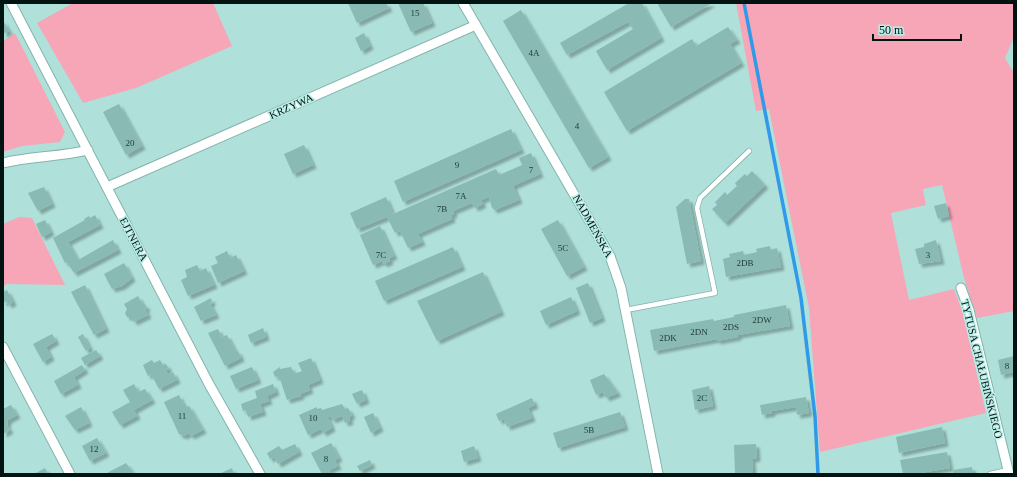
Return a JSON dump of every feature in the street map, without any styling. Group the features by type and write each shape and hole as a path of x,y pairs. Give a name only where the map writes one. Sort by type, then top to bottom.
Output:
{"street":[{"name":"EJTNERA","path":"11,3 209,384 260,474"},
{"name":"NADMEŃSKA","path":"463,3 601,238 616,272 626,310 658,474"},
{"name":"KRZYWA","path":"107,187 476,25"},
{"path":"3,163 25,158 69,155 88,150"},
{"name":"TYTUSA CHAŁUBIŃSKIEGO","path":"961,288 969,310 1008,472"},
{"path":"3,347 70,474"}],"lane":[{"path":"626,310 715,293 697,208 700,198 749,151"},
{"path":"990,474 1008,472"}],"shaded area":[{"path":"73,3 213,3 232,46 136,88 83,103 37,23"},
{"path":"736,3 1014,3 1014,37 1005,58 1014,73 1014,311 977,318 964,278 942,185 923,189 926,205 891,213 909,300 954,289 962,310 986,413 820,452 809,308 769,109 756,111"},
{"path":"15,33 65,132 60,142 22,146 3,152 3,41"},
{"path":"19,217 32,218 65,285 7,284 3,286 3,224"}],"building":[{"path":"348,3 386,3 389,8 357,23"},
{"path":"398,3 423,3 432,23 411,32"},
{"path":"629,3 642,3 661,38 607,70 596,51 633,29 628,22 567,55 560,43"},
{"path":"657,3 712,3 671,27"},
{"path":"521,10 608,157 589,168 503,21"},
{"path":"3,20 9,31 3,34"},
{"path":"728,27 737,40 730,44 741,63 627,131 604,92 692,39 696,46"},
{"path":"364,33 370,46 361,51 355,38"},
{"path":"119,104 142,146 126,155 103,112"},
{"path":"511,129 521,150 403,202 394,181"},
{"path":"304,145 313,165 293,174 284,154"},
{"path":"531,153 540,174 513,186 519,200 495,210 492,208 489,197 481,200 483,204 475,208 472,203 453,211 454,214 451,215 452,219 418,234 422,242 408,248 400,231 395,233 387,217 357,229 350,213 386,197 393,214 496,169 499,175 522,165 519,158"},
{"path":"752,171 765,185 725,223 712,209 717,205 715,202 725,192 727,195 737,186 735,183 745,174 747,176"},
{"path":"44,187 52,204 38,211 28,193"},
{"path":"685,199 689,199 701,261 687,264 676,207"},
{"path":"946,203 949,216 938,219 934,206"},
{"path":"95,215 100,225 68,242 78,260 113,240 118,250 74,273 67,262 65,263 53,238 85,220 84,219 89,216 90,218"},
{"path":"45,220 51,232 42,237 36,224"},
{"path":"558,220 584,267 567,276 541,229"},
{"path":"380,226 394,256 389,258 390,261 384,264 382,261 373,265 360,235"},
{"path":"936,240 941,261 919,264 915,249 924,247 924,244"},
{"path":"770,246 771,250 777,248 781,267 726,277 723,259 730,257 729,254 743,251 744,255 757,252 756,249"},
{"path":"453,247 462,267 384,301 375,281"},
{"path":"227,251 230,258 236,255 244,271 218,283 211,266 218,263 215,257"},
{"path":"124,263 132,278 122,286 112,289 104,274"},
{"path":"197,265 200,271 206,268 214,285 188,296 181,280 187,277 185,270"},
{"path":"483,272 501,312 437,341 417,301"},
{"path":"588,283 602,318 590,323 576,288"},
{"path":"85,285 106,329 94,335 71,292"},
{"path":"7,290 13,302 9,305 6,301 3,303 3,292"},
{"path":"138,296 143,305 145,304 147,308 145,309 148,315 134,322 131,317 127,317 125,313 127,309 124,304"},
{"path":"571,297 577,311 546,325 540,311"},
{"path":"211,298 212,302 210,304 216,315 201,321 194,307"},
{"path":"786,305 790,326 738,335 738,337 717,341 717,339 654,351 650,330 713,319 714,321 734,317 734,315"},
{"path":"263,328 266,337 251,343 248,335"},
{"path":"218,329 222,337 227,335 241,358 225,366 208,333"},
{"path":"52,334 56,341 46,347 51,357 43,362 33,344"},
{"path":"83,334 90,348 86,351 78,337"},
{"path":"96,350 100,356 85,365 81,358"},
{"path":"1014,356 1014,372 1001,375 998,360"},
{"path":"311,358 320,380 308,385 310,390 300,394 301,396 287,400 279,376 275,377 273,372 280,367 280,369 291,367 294,374 302,371 298,363"},
{"path":"152,360 154,363 160,360 163,365 166,364 169,369 166,370 168,375 173,372 177,380 159,389 151,374 148,376 143,365"},
{"path":"82,365 85,370 74,377 78,385 61,394 54,381"},
{"path":"252,367 258,380 236,389 230,376"},
{"path":"604,374 618,393 606,398 603,392 596,395 590,380"},
{"path":"134,384 138,392 145,389 152,400 134,410 137,416 120,425 112,412 130,402 123,390"},
{"path":"273,384 276,392 267,396 269,401 260,404 263,412 248,417 246,410 243,411 241,404 257,398 255,391"},
{"path":"709,386 713,406 695,410 692,390"},
{"path":"362,390 366,400 357,404 352,394"},
{"path":"179,395 183,404 185,403 187,407 189,406 203,430 191,436 189,433 184,436 179,434 164,402"},
{"path":"806,397 809,413 797,415 796,407 772,411 772,413 762,415 760,405"},
{"path":"532,398 535,405 528,408 532,418 507,427 504,419 499,421 496,414"},
{"path":"342,404 345,409 348,408 352,415 349,417 350,421 345,423 342,416 332,420 331,416 322,420 323,424 323,420 328,418 332,428 323,433 321,429 308,435 299,415 317,407 317,409 321,408 322,410"},
{"path":"11,405 17,415 8,420 7,425 10,430 3,434 3,409"},
{"path":"81,407 89,423 75,430 65,416"},
{"path":"620,412 625,427 558,448 553,433"},
{"path":"373,413 380,428 371,433 364,417"},
{"path":"942,427 945,443 899,453 896,437"},
{"path":"97,438 106,453 90,461 82,446"},
{"path":"331,443 339,458 335,460 338,466 329,470 332,474 322,474 311,453"},
{"path":"295,444 299,452 278,464 274,457 270,459 267,453 279,446 282,450"},
{"path":"756,444 757,458 752,459 753,472 735,473 734,445"},
{"path":"474,446 478,458 464,462 461,451"},
{"path":"947,452 950,468 914,474 903,474 900,460"},
{"path":"370,460 372,465 360,471 357,466"},
{"path":"126,463 134,474 105,474"},
{"path":"972,467 973,474 953,474 953,470"},
{"path":"45,468 48,474 34,474"},
{"path":"232,468 234,474 219,474"}],"waterway":[{"path":"744,3 801,298 815,416 818,474"}]}
